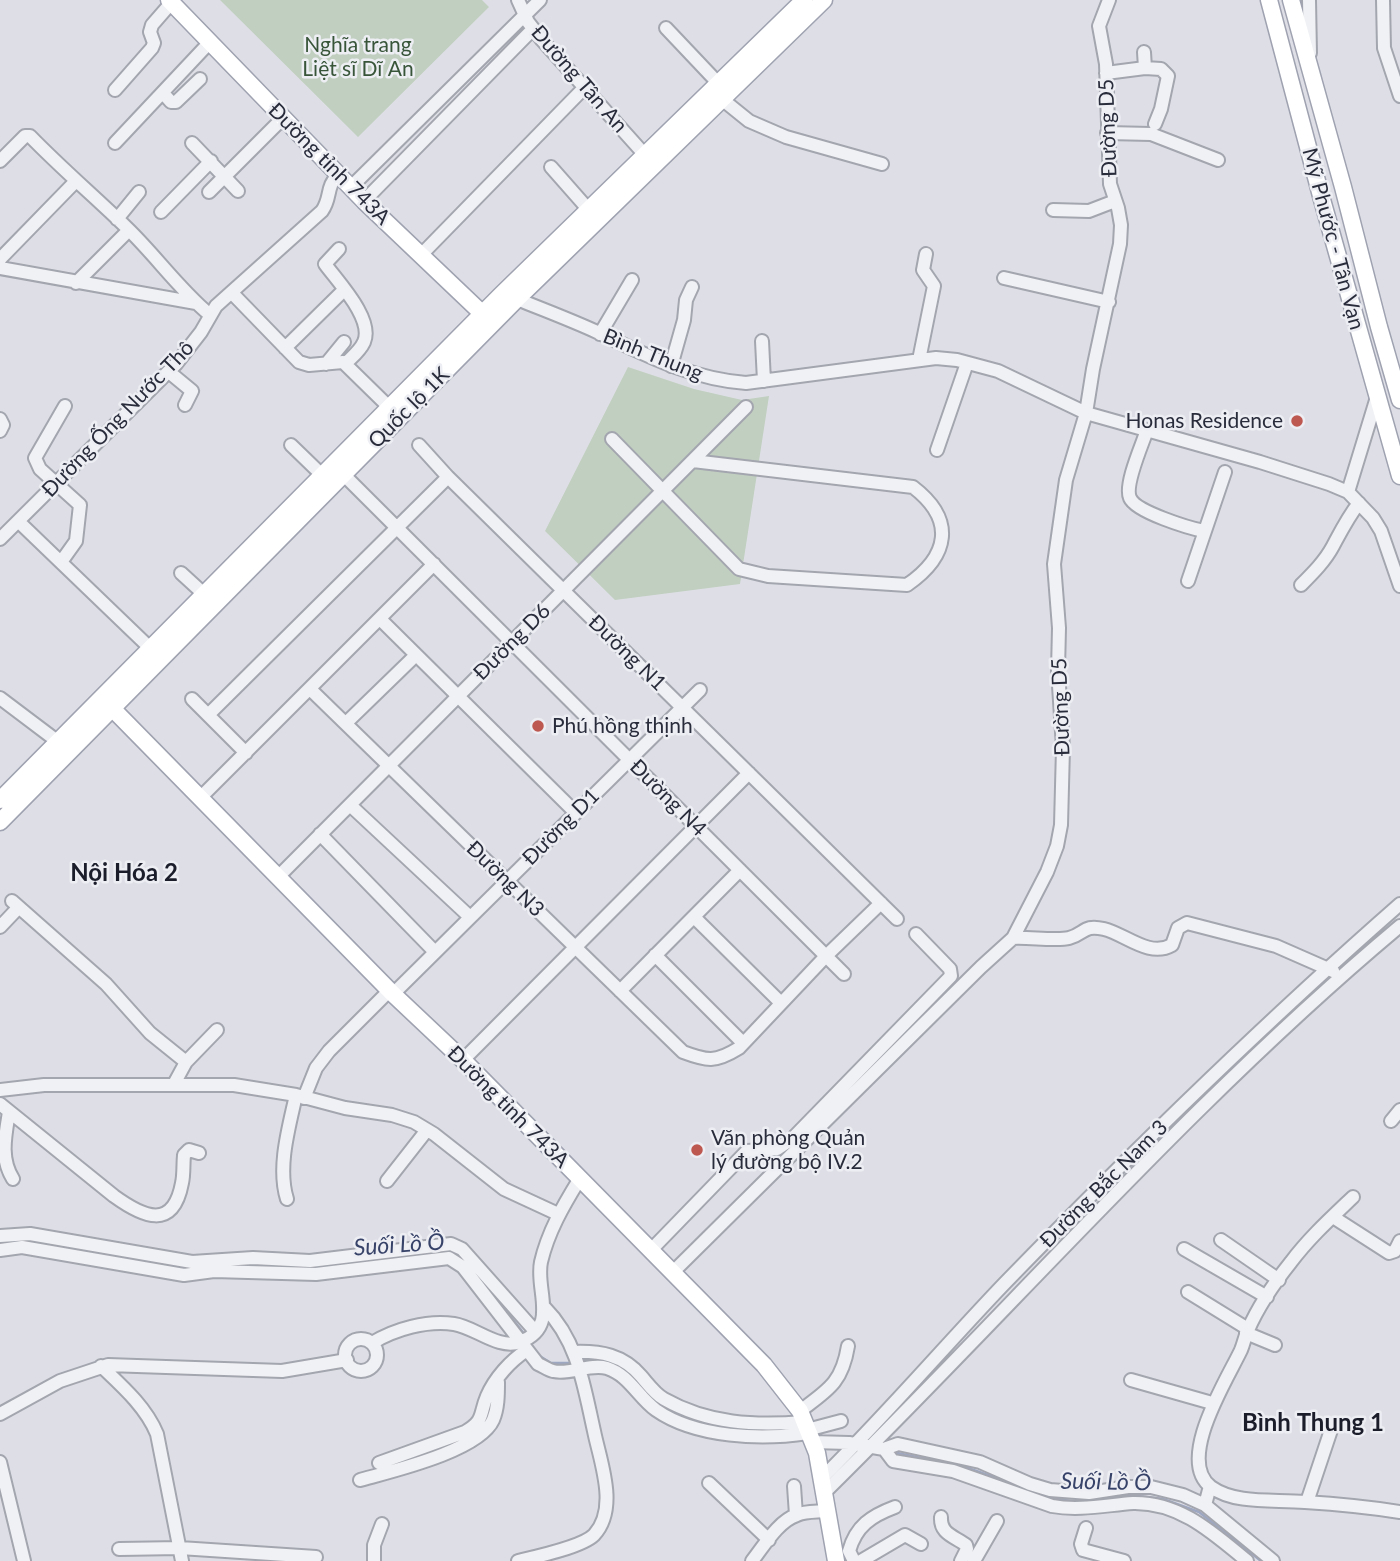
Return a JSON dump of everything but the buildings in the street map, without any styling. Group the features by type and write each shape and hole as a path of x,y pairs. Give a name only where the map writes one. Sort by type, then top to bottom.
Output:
{"main road":[{"name":"Quốc lộ 1K","path":"721,92 804,0"},
{"name":"Quốc lộ 1K","path":"0,800 57,741 107,704 150,648 390,408 488,319 517,299 650,161 721,92 824,0"},
{"name":"Mỹ Phước - Tân Vạn","path":"1269,0 1400,476"},
{"name":"Mỹ Phước - Tân Vạn","path":"1291,0 1400,400"},
{"name":"Đường tỉnh 743A","path":"171,1 364,201 488,319"},
{"name":"Quốc lộ 1K","path":"0,821 107,704 343,474 488,319 501,295 589,209 650,161"},
{"path":"501,295 517,299"},
{"path":"1383,419 1400,418"},
{"name":"Đường tỉnh 743A","path":"107,704 391,992 463,1060 579,1180 746,1345 789,1395 806,1428 823,1485 836,1561"}],"street":[{"name":"Đường Tân An","path":"518,0 533,29 650,161"},
{"path":"345,181 402,136 540,0"},
{"name":"Đường D5","path":"673,1272 1013,938 1057,846 1061,825 1063,748 1054,564 1066,480 1086,413 1120,244 1121,225 1110,184 1106,73 1099,26 1109,0"},
{"path":"1309,0 1310,67"},
{"path":"1383,0 1384,48 1400,96"},
{"path":"115,90 152,48 152,25 171,1"},
{"path":"666,28 749,121 786,137 882,164"},
{"path":"364,201 533,29"},
{"path":"116,144 210,42"},
{"path":"1144,52 1145,68"},
{"path":"1106,73 1145,68 1161,69 1168,76 1155,124"},
{"path":"163,93 172,102 176,102 200,79"},
{"path":"421,255 584,87"},
{"path":"209,192 283,118"},
{"path":"417,121 429,134"},
{"path":"1107,133 1151,134 1218,160"},
{"path":"0,161 27,134 129,230 209,314"},
{"path":"402,136 415,149"},
{"path":"192,143 238,191"},
{"path":"161,212 211,162"},
{"path":"551,167 589,209"},
{"name":"Đường Ống Nước Thô","path":"0,539 169,372 201,332 209,314 322,212 327,203 330,183 345,181"},
{"path":"75,182 0,260 76,283 197,303"},
{"path":"117,219 139,192"},
{"path":"1053,210 1089,211 1115,201"},
{"path":"76,283 129,230"},
{"path":"339,248 325,264 361,313 365,327 365,341 345,364"},
{"path":"919,360 934,286 923,270 926,254"},
{"path":"1004,278 1109,302"},
{"path":"600,334 632,280"},
{"path":"671,366 684,320 686,300 692,287"},
{"path":"285,348 344,290"},
{"path":"232,293 302,363 345,364 390,408"},
{"name":"Bình Thung","path":"517,299 671,366 726,382 764,381 936,358 967,363 1012,377 1086,413 1329,484 1348,492"},
{"path":"762,341 764,381"},
{"path":"326,363 344,342"},
{"path":"937,450 967,363"},
{"path":"169,372 191,389 184,405"},
{"path":"1377,397 1348,492 1373,517 1381,531 1400,586"},
{"path":"61,562 76,541 80,505 40,469 35,458 65,406"},
{"name":"Đường D6","path":"278,877 746,407"},
{"path":"0,419 3,425 0,431"},
{"path":"1147,430 1129,484 1130,498 1137,506 1147,511 1204,531"},
{"path":"612,439 739,569 768,576 907,586 935,561 944,541 937,516 924,495 913,487 693,461"},
{"path":"291,445 323,476"},
{"name":"Đường N1","path":"419,445 448,477 897,919"},
{"path":"1188,581 1225,472"},
{"name":"Đường N4","path":"343,474 844,974"},
{"path":"208,715 448,477"},
{"path":"1301,585 1318,568 1344,522 1359,503"},
{"path":"19,522 150,648"},
{"path":"200,799 434,564"},
{"path":"181,573 205,595"},
{"path":"380,619 576,813"},
{"path":"346,723 416,655"},
{"name":"Đường N3","path":"310,689 683,1052 705,1060 728,1054 743,1044"},
{"name":"Đường D1","path":"287,1199 283,1181 284,1168 300,1096 316,1068 341,1038 435,952 700,691"},
{"path":"0,698 57,741"},
{"path":"192,699 246,753"},
{"path":"463,1060 749,773"},
{"path":"350,805 470,917"},
{"path":"320,834 435,952"},
{"path":"620,991 740,870"},
{"path":"655,955 743,1044 826,956 881,903"},
{"path":"0,927 16,904 106,984 150,1033 186,1062"},
{"name":"Đường Bắc Nam 3","path":"823,1485 856,1444 1087,1198 1327,968 1400,904"},
{"path":"694,917 781,1003"},
{"path":"1013,938 1068,939 1084,928 1098,928 1110,930 1146,947 1167,948 1172,945 1178,929 1187,923 1276,946 1342,975 1353,972 1374,948 1400,936"},
{"name":"Đường Bắc Nam 3","path":"823,1485 878,1448 1146,1163 1301,1010 1400,926"},
{"path":"651,1250 747,1151 777,1149 793,1138 951,976 950,969 916,934"},
{"path":"174,1084 186,1062 217,1030"},
{"path":"0,1090 44,1085 234,1085 392,1115 414,1122 427,1130 504,1189 558,1214"},
{"path":"5,1108 114,1196 128,1206 152,1216 166,1215 172,1210 182,1184 184,1155 189,1150 199,1153"},
{"path":"5,1108 2,1158 4,1167 13,1179"},
{"path":"1391,1121 1400,1110"},
{"path":"387,1181 427,1130"},
{"path":"518,1561 592,1537 603,1514 607,1483 577,1361 558,1320 545,1308 540,1282 541,1262 558,1214 579,1180"},
{"path":"1353,1197 1306,1245 1267,1297 1212,1403 1199,1457 1203,1477 1210,1486 1249,1500 1307,1502 1400,1513"},
{"path":"1333,1217 1389,1253 1395,1251 1400,1241"},
{"path":"0,1236 30,1234 184,1275 214,1271 316,1274 449,1258 463,1267 528,1340 538,1364 554,1371 604,1353 632,1366 637,1380"},
{"path":"1220,1240 1279,1280"},
{"path":"0,1250 22,1247 122,1258"},
{"path":"1184,1249 1267,1297"},
{"path":"1188,1292 1247,1331 1275,1345"},
{"path":"379,1463 476,1426 482,1417 487,1397 528,1340 545,1308"},
{"path":"372,1343 391,1332 442,1324 456,1324 508,1344 528,1340"},
{"path":"361,1339 372,1343 377,1355 370,1368 355,1369 347,1360 346,1352 351,1343 361,1339"},
{"path":"806,1428 845,1367 848,1346"},
{"path":"0,1414 60,1381 101,1366 118,1364 282,1371 347,1360"},
{"path":"577,1361 604,1367 637,1380 660,1397 713,1419 730,1423 806,1428 878,1448 898,1444 980,1462 1050,1490 1089,1493 1128,1487 1151,1488 1183,1495 1205,1505 1273,1561"},
{"path":"101,1366 127,1391 152,1422 158,1434 181,1554"},
{"path":"1131,1380 1212,1403"},
{"path":"360,1480 466,1446 492,1422 498,1400 498,1381"},
{"path":"806,1428 841,1421"},
{"path":"1307,1502 1331,1430"},
{"path":"878,1448 893,1461 953,1471 1052,1506 1068,1509 1135,1503 1157,1504 1187,1515 1247,1561"},
{"path":"0,1462 24,1561"},
{"path":"709,1483 769,1540"},
{"path":"794,1486 793,1503 796,1515"},
{"path":"1205,1505 1210,1486"},
{"path":"854,1561 849,1551 857,1531 874,1516 895,1507"},
{"path":"752,1561 769,1540 796,1515 826,1511"},
{"path":"941,1517 944,1532 963,1543 970,1556 997,1521"},
{"path":"374,1561 374,1545 382,1524"},
{"path":"1086,1528 1081,1544 1083,1550 1124,1561"},
{"path":"860,1561 905,1535 921,1544"},
{"path":"119,1549 181,1554 316,1558"}],"green space":[{"name":"Nghĩa trang Liệt sĩ Dĩ An","path":"220,0 482,0 489,7 358,137"},
{"path":"628,367 694,389 742,400 769,396 740,584 615,600 545,531"}],"waterway":[{"name":"Suối Lồ Ồ","path":"24,1240 45,1245"},
{"name":"Suối Lồ Ồ","path":"0,1243 11,1241"},
{"name":"Suối Lồ Ồ","path":"280,1267 364,1262"},
{"name":"Suối Lồ Ồ","path":"479,1277 525,1335"},
{"name":"Suối Lồ Ồ","path":"538,1355 551,1363 571,1363"},
{"name":"Suối Lồ Ồ","path":"582,1362 597,1359 613,1363"},
{"name":"Suối Lồ Ồ","path":"635,1378 656,1402 669,1408"},
{"name":"Suối Lồ Ồ","path":"684,1415 721,1428"},
{"name":"Suối Lồ Ồ","path":"897,1453 965,1467 1053,1498 1076,1502 1129,1495 1163,1499 1199,1512 1261,1561"}],"place":[{"name":"Honas Residence","path":"1297,421"},
{"name":"Phú hồng thịnh","path":"538,726"},
{"name":"Văn phòng Quản lý đường bộ IV.2","path":"697,1150"}],"district":[{"name":"Nội Hóa 2","path":"124,873"},
{"name":"Bình Thung 1","path":"1313,1423"}]}
